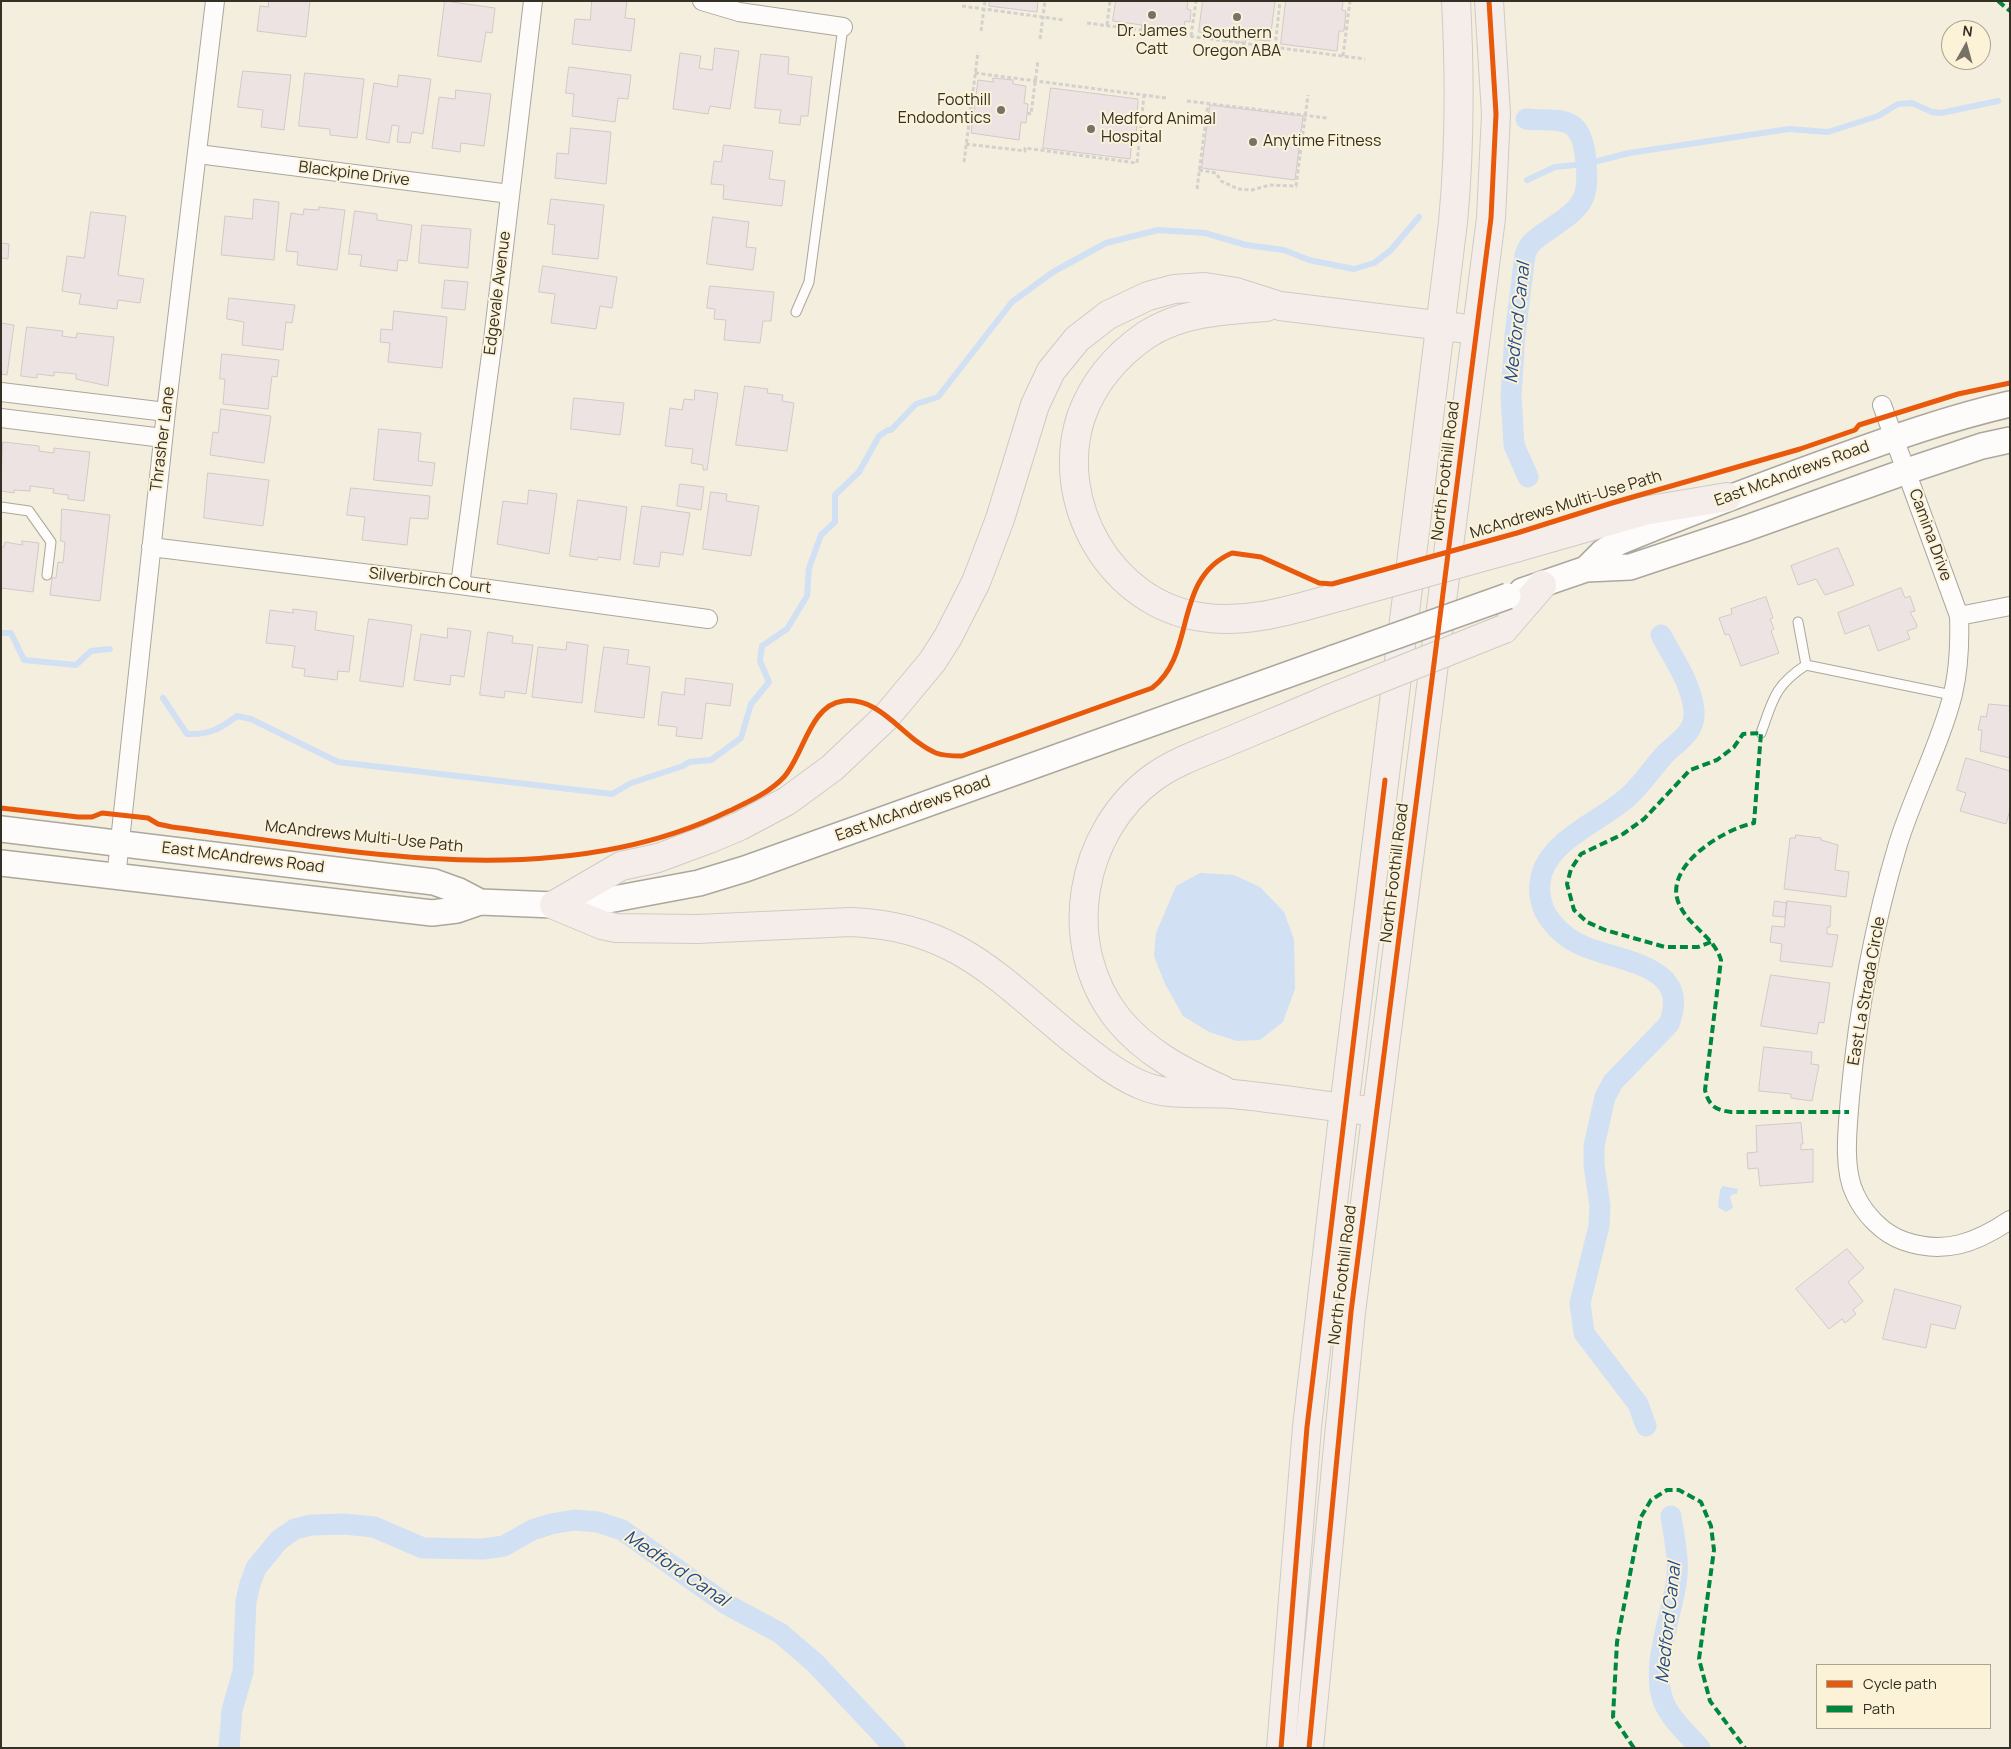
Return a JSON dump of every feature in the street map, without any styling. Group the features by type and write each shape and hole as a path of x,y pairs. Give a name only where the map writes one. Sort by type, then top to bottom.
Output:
{"main road":[{"name":"North Foothill Road","path":"1281,1748 1307,1427 1344,1108 1441,326 1459,155 1460,98 1456,1"},
{"name":"North Foothill Road","path":"1309,1748 1338,1433 1491,218 1496,114 1489,1"},
{"path":"554,905 621,866 681,850 762,815 832,768 886,717 932,662 963,609 991,544 1034,404 1042,386 1061,357 1094,325 1123,306 1174,289 1204,287 1228,290 1280,306 1477,330"},
{"path":"1280,306 1231,310 1178,320 1147,335 1120,356 1103,376 1081,417 1075,453 1079,505 1090,534 1113,568 1148,598 1186,615 1217,619 1251,618 1342,596 1644,512 1727,497"},
{"name":"East McAndrews Road","path":"1586,569 1603,552 1619,542 1727,497 1894,437 1965,414 2010,404"},
{"name":"East McAndrews Road","path":"1,863 116,878 432,913 457,910 480,902 554,905 603,902 652,893 745,869 1586,569 1630,567 1744,530 1907,471 1982,446 2010,440"},
{"path":"1231,1094 1190,1076 1151,1052 1127,1029 1110,1008 1097,984 1084,938 1083,910 1088,873 1094,854 1108,827 1129,800 1154,778 1181,761 1504,629 1542,585"},
{"name":"East McAndrews Road","path":"1,829 434,882 459,891 480,902"},
{"path":"554,905 602,925 616,928 697,929 851,922 874,923 911,930 943,941 975,958 1088,1052 1139,1084 1159,1091 1173,1093 1231,1094 1377,1112"}],"street":[{"name":"Thrasher Lane","path":"116,878 163,438 215,1"},
{"name":"Edgevale Avenue","path":"460,585 533,1"},
{"path":"702,1 739,12 843,26"},
{"name":"Blackpine Drive","path":"198,154 510,194"},
{"path":"1,392 166,412"},
{"name":"Camina Drive","path":"1882,405 1959,616"},
{"path":"1,418 163,438"},
{"name":"Silverbirch Court","path":"151,547 460,585 708,619"},
{"path":"1959,616 2010,606"},
{"name":"East La Strada Circle","path":"1959,616 1960,648 1952,696 1914,798 1881,906 1867,971 1855,1052 1847,1157 1854,1193 1871,1220 1894,1238 1922,1248 1959,1246 1990,1234 2010,1220"}],"lane":[{"path":"796,312 809,282 843,26"},
{"path":"1,507 29,511 51,542 47,575"},
{"path":"1798,622 1806,665"},
{"path":"1762,734 1775,696 1787,678 1806,665 1952,696"}],"path":[{"path":"981,31 985,1"},
{"path":"1040,39 1045,1"},
{"path":"1107,25 1110,1"},
{"path":"1191,36 1196,1"},
{"path":"1275,47 1280,1"},
{"path":"1343,56 1350,1"},
{"path":"962,6 1064,20"},
{"path":"1087,23 1275,47 1313,54 1365,59"},
{"path":"964,162 978,52"},
{"path":"1027,113 1031,114 1038,60"},
{"path":"975,73 1166,98"},
{"path":"966,144 1025,152 1025,148 1137,162 1144,95"},
{"path":"1199,170 1216,173 1222,181 1238,189 1252,190 1270,185 1296,186 1308,95"},
{"path":"1187,100 1327,118"},
{"path":"1197,189 1208,103"}],"water":[{"path":"1200,873 1234,875 1260,887 1284,912 1294,939 1295,989 1283,1022 1260,1040 1237,1041 1209,1032 1183,1016 1165,984 1154,956 1156,933 1176,886"},
{"path":"1723,1186 1738,1189 1737,1194 1733,1194 1730,1197 1733,1208 1726,1212 1718,1207 1720,1190"}],"building":[{"path":"269,1 310,1 306,37 257,31 260,6 268,7"},
{"path":"445,1 495,8 492,33 486,32 481,62 438,56"},
{"path":"592,1 627,1 625,18 635,19 631,51 572,44 575,19 590,20"},
{"path":"990,1 1038,1 1037,12 989,6"},
{"name":"Dr. James Catt","path":"1116,1 1188,1 1187,9 1191,10 1190,22 1185,21 1184,30 1154,27 1153,31 1141,29 1142,25 1113,21"},
{"name":"Southern Oregon ABA","path":"1203,1 1275,1 1270,41 1246,39 1245,43 1224,40 1225,36 1199,32"},
{"path":"1286,1 1343,1 1342,10 1346,11 1344,31 1339,31 1337,51 1281,44"},
{"path":"715,48 739,51 730,109 710,106 708,114 673,109 680,53 701,56 699,68 712,70"},
{"path":"761,54 789,57 788,74 812,77 808,116 801,116 800,125 779,123 781,110 755,108"},
{"path":"569,67 631,75 628,99 618,98 615,122 572,116 574,94 566,93"},
{"path":"243,71 291,75 284,130 261,127 263,110 238,107"},
{"path":"305,73 364,79 357,138 330,135 330,129 299,126"},
{"path":"399,75 431,79 423,134 412,132 410,143 397,142 399,126 392,125 389,143 366,139 374,83 397,87"},
{"name":"Foothill Endodontics","path":"993,78 1013,80 1013,84 1026,86 1024,103 1028,104 1026,123 1021,122 1019,140 971,133 978,80 993,82"},
{"name":"Medford Animal Hospital","path":"1051,88 1138,99 1136,140 1132,140 1130,159 1043,148"},
{"path":"456,90 491,94 484,146 461,143 460,152 432,148 439,97 455,99"},
{"name":"Anytime Fitness","path":"1210,105 1303,116 1295,180 1202,168"},
{"path":"571,128 611,132 606,184 555,178 557,153 568,154"},
{"path":"724,145 773,151 769,179 785,181 782,206 723,199 724,185 711,184 714,161 721,162"},
{"path":"254,199 279,202 274,260 221,255 225,216 252,219"},
{"path":"551,199 604,205 598,259 552,254 555,225 548,224"},
{"path":"319,207 345,210 337,270 297,265 298,252 286,251 291,213 303,215 304,209 319,210"},
{"path":"355,211 377,214 377,220 412,225 407,261 398,260 397,271 360,266 362,255 349,254"},
{"path":"91,212 126,216 118,275 144,279 140,303 118,300 117,309 79,304 81,294 62,291 67,256 84,258"},
{"path":"713,217 749,222 746,247 756,248 753,270 707,264"},
{"path":"422,225 471,229 468,268 419,263"},
{"path":"1,243 9,244 8,259 2,258 1,261"},
{"path":"543,266 617,277 612,308 600,306 596,329 551,323 555,294 539,292"},
{"path":"445,280 468,282 465,310 442,308"},
{"path":"710,286 774,292 771,321 763,321 760,343 724,340 726,320 714,319 715,309 707,308"},
{"path":"229,298 295,305 292,323 286,322 283,350 242,345 244,322 227,319"},
{"path":"394,311 447,317 442,368 388,362 390,343 380,342 381,329 392,330"},
{"path":"1,323 14,325 7,375 1,374"},
{"path":"27,327 63,331 62,336 76,338 77,333 114,337 108,386 76,379 76,374 54,372 54,376 37,374 37,378 21,376"},
{"path":"222,354 279,360 277,377 272,376 268,409 223,404 225,379 220,379"},
{"path":"745,386 768,389 767,393 783,395 782,401 794,403 787,451 736,445"},
{"path":"695,390 718,393 707,470 703,470 703,465 691,463 693,449 665,446 670,408 682,410 684,399 694,400"},
{"path":"574,398 624,403 620,435 571,429"},
{"path":"221,409 271,416 264,463 210,455 213,432 218,433"},
{"path":"379,429 421,433 418,461 435,463 432,486 374,480"},
{"path":"3,442 39,446 39,451 54,453 54,448 90,452 84,501 68,499 68,495 53,493 54,489 30,486 30,491 14,490 14,493 1,491"},
{"path":"208,473 269,480 263,526 204,518"},
{"path":"680,484 704,487 701,510 677,506"},
{"path":"351,488 430,496 428,519 410,518 407,545 362,540 365,517 347,515"},
{"path":"529,490 557,494 549,554 497,544 503,501 527,504"},
{"path":"711,492 727,494 726,501 759,506 751,556 703,549"},
{"path":"578,500 627,507 620,560 598,557 597,560 570,556"},
{"path":"642,506 690,513 683,555 661,552 659,567 634,564"},
{"path":"62,509 110,515 100,601 50,595 52,578 56,578 58,562 63,563 65,542 61,541"},
{"path":"22,541 39,543 33,592 1,588 1,547 4,547 5,542 22,545"},
{"path":"1838,548 1854,585 1825,595 1816,579 1798,585 1791,566"},
{"path":"1901,588 1905,598 1910,596 1915,611 1910,612 1917,625 1916,628 1907,631 1910,639 1878,651 1869,625 1845,634 1838,613"},
{"path":"1766,597 1773,618 1770,619 1774,629 1771,631 1779,653 1741,666 1729,634 1725,635 1719,618 1732,614 1731,609"},
{"path":"293,609 317,612 315,630 354,636 349,672 338,671 337,680 304,676 305,669 292,667 295,646 266,643 270,610 293,613"},
{"path":"369,619 412,625 403,687 360,681"},
{"path":"448,628 471,631 464,677 451,675 450,685 414,680 421,634 447,638"},
{"path":"488,632 513,636 512,643 533,645 526,694 505,691 504,698 480,695"},
{"path":"567,642 588,645 582,703 532,697 538,647 566,650"},
{"path":"604,647 629,650 627,664 650,667 644,718 595,712"},
{"path":"686,678 733,684 730,706 706,703 702,739 676,736 677,727 658,725 662,692 684,695"},
{"path":"1989,704 2010,706 2010,758 1980,751 1982,730 1978,730 1981,716 1986,717"},
{"path":"1966,758 2010,771 2010,810 2006,824 1960,811 1966,793 1957,790"},
{"path":"1796,835 1821,838 1821,840 1838,845 1835,870 1849,872 1846,897 1784,889 1790,838 1795,838"},
{"path":"1775,901 1787,903 1785,917 1773,916"},
{"path":"1787,901 1831,906 1830,927 1827,927 1827,934 1838,935 1832,967 1780,961 1782,944 1770,942 1772,926 1784,927"},
{"path":"1771,975 1830,983 1824,1023 1819,1022 1817,1034 1761,1026"},
{"path":"1764,1047 1812,1052 1811,1064 1819,1065 1812,1101 1791,1098 1791,1094 1759,1091"},
{"path":"1801,1123 1803,1144 1801,1144 1801,1150 1813,1149 1813,1182 1760,1186 1758,1168 1748,1169 1747,1153 1757,1152 1756,1126"},
{"path":"1847,1249 1864,1268 1848,1282 1863,1301 1853,1310 1856,1314 1845,1323 1842,1319 1829,1329 1796,1289"},
{"path":"1895,1289 1961,1306 1955,1329 1931,1324 1926,1348 1883,1339"}],"waterway":[{"path":"1527,180 1555,167 1586,164 1629,153 1789,129 1828,132 1878,116 1898,104 1912,103 1932,112 1941,113 1998,101"},
{"name":"Medford Canal","path":"1526,119 1566,122 1572,125 1578,131 1582,140 1587,170 1585,193 1576,209 1532,242 1525,255 1515,335 1511,396 1514,445 1528,477"},
{"path":"163,698 187,734 214,730 237,716 251,719 338,762 612,794 631,783 683,766 689,762 711,760 741,738 751,704 769,682 760,661 762,646 787,629 807,596 809,568 821,535 835,522 835,495 859,472 879,436 891,430 916,404 938,397 1012,302 1053,272 1106,243 1158,230 1205,233 1246,245 1284,250 1309,260 1354,269 1374,263 1390,251 1419,217"},
{"path":"1,633 11,633 24,660 76,665 91,651 110,649"},
{"name":"Medford Canal","path":"1646,1426 1638,1404 1584,1333 1580,1303 1599,1226 1600,1206 1594,1165 1594,1146 1605,1097 1613,1082 1669,1024 1673,1004 1670,988 1660,976 1646,968 1579,944 1563,934 1544,910 1540,896 1540,887 1542,873 1548,861 1557,850 1580,830 1629,796 1666,753 1686,735 1692,724 1694,711 1690,691 1661,635"},
{"name":"Medford Canal","path":"1671,1516 1676,1550 1677,1575 1674,1597 1663,1642 1659,1673 1660,1687 1666,1707 1679,1726 1700,1748"},
{"name":"Medford Canal","path":"229,1748 232,1710 243,1672 246,1601 250,1584 256,1568 279,1540 295,1529 311,1525 344,1524 374,1527 423,1548 483,1549 504,1546 532,1530 574,1520 598,1522 622,1530 726,1604 780,1633 815,1663 895,1748"}],"marked path":[{"path":"1998,1 2010,11"},
{"path":"1711,942 1698,947 1665,947 1605,930 1587,922 1574,910 1567,884 1571,869 1581,854 1623,834 1644,819 1690,770 1717,760 1734,747 1743,734 1761,733 1754,823 1727,833 1698,852 1686,865 1679,878 1676,892 1684,913 1708,938 1713,945 1718,952 1721,960 1705,1090 1708,1100 1714,1106 1731,1112 1849,1112"},
{"path":"1634,1748 1613,1717 1617,1642 1641,1517 1651,1500 1667,1490 1679,1490 1701,1502 1711,1526 1714,1550 1699,1659 1710,1701 1745,1748"}],"cycle path":[{"path":"1309,1748 1351,1312 1491,218 1496,114 1489,1"},
{"name":"McAndrews Multi-Use Path","path":"1,808 78,817 92,817 102,813 148,818 158,824 172,827 382,855 454,860 525,859 595,852 663,837 751,801 784,777 815,721 832,704 843,701 857,701 869,705 892,720 924,747 936,753 962,756 1152,688 1166,674 1175,656 1192,598 1201,580 1213,565 1232,553 1261,557 1319,583 1332,584 1517,533 1612,503 1800,449 1855,430 1859,425 1958,394 2010,383"},
{"path":"1281,1748 1307,1427 1385,780"}],"place":[{"name":"Dr. James Catt","path":"1152,15"},
{"name":"Southern Oregon ABA","path":"1237,17"},
{"name":"Foothill Endodontics","path":"1001,110"},
{"name":"Medford Animal Hospital","path":"1091,129"},
{"name":"Anytime Fitness","path":"1253,142"}]}
